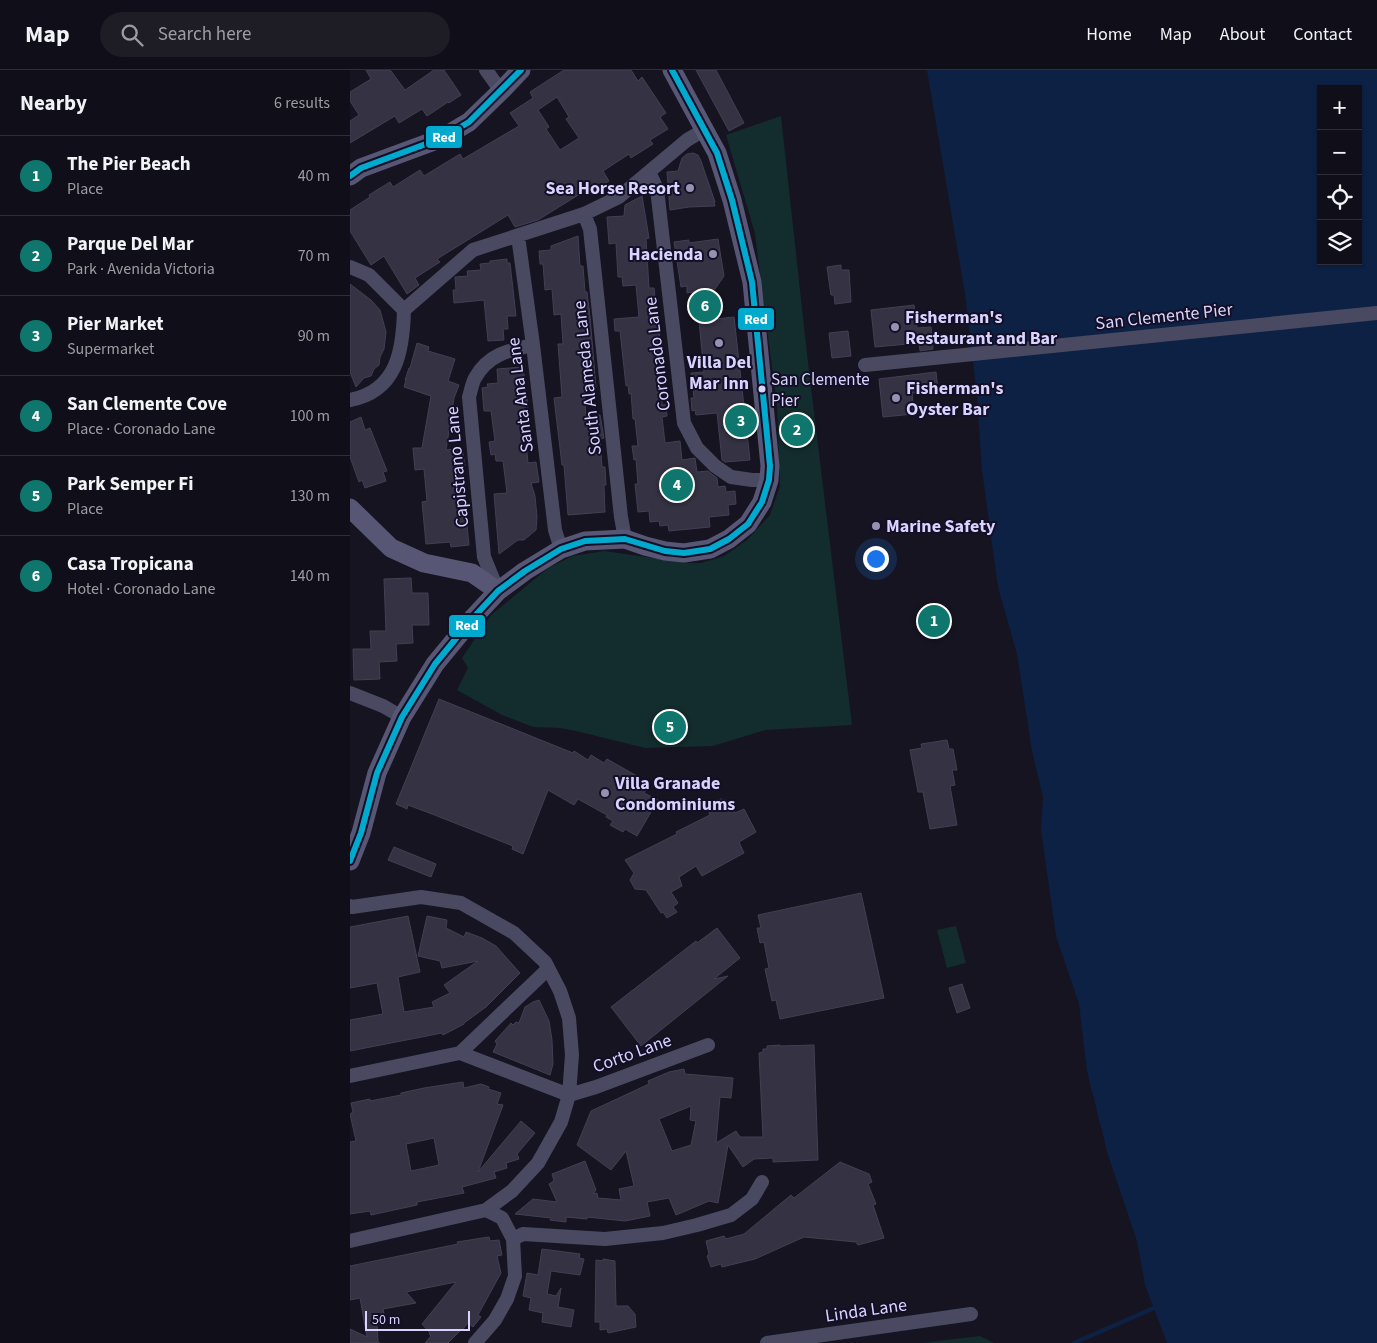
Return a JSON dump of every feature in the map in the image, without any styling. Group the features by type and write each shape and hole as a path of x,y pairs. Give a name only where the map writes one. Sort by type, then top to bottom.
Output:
{"main road":[{"path":"350,176 360,168 442,138 469,122 521,70"},
{"path":"350,861 361,833 377,773 402,717 435,664 498,591 525,571 561,549 585,541 625,539 645,546 684,553 710,549 730,539 748,524 762,502 770,466 752,282 732,200 717,153 672,70"},
{"path":"350,508 391,548 424,563 472,573 498,591"}],"street":[{"path":"486,70 501,91"},
{"path":"350,400 364,398 391,375 397,361 403,335 404,310 473,250 584,214 619,198 687,140 704,130"},
{"name":"Coronado Lane","path":"650,172 657,189 684,423 697,448 714,466 731,477 768,480"},
{"name":"South Alameda Lane","path":"584,214 590,229 621,517 625,539"},
{"name":"Santa Ana Lane","path":"518,236 555,530 561,549"},
{"path":"350,267 369,275 404,310"},
{"name":"San Clemente Pier","path":"866,365 1377,313"},
{"name":"Capistrano Lane","path":"498,591 484,557 469,397 475,378 489,360 508,351 533,345"},
{"path":"350,692 402,717"},
{"path":"350,906 422,897 461,903 514,933 544,962 560,991 569,1018 572,1055 570,1094 561,1122 538,1163 512,1191 486,1210 350,1241"},
{"path":"350,1076 460,1053 548,968"},
{"name":"Corto Lane","path":"570,1094 596,1087 708,1045"},
{"path":"460,1053 557,1091 570,1094"},
{"path":"513,1239 523,1234 605,1239 663,1233 731,1215 752,1199 762,1182"},
{"path":"475,1343 495,1320 507,1299 515,1276 513,1239 502,1218 486,1210"},
{"name":"Linda Lane","path":"770,1343 970,1314"}],"green space":[{"path":"781,116 807,354 852,725 766,730 713,746 645,748 560,728 533,727 502,715 457,690 468,668 462,658 491,615 547,569 572,556 604,551 688,563 701,563 724,556 747,540 770,515 780,486 777,406 755,234 726,135"},
{"path":"956,926 966,963 947,968 937,930"},
{"path":"980,1336 994,1343 921,1343"}],"water":[{"path":"927,70 1377,70 1377,1343 1167,1343 1145,1285 1137,1241 1108,1155 1087,1071 1079,1004 1056,936 1041,830 1043,797 1032,751 1017,654 998,587 982,470 977,396 965,294"}],"building":[{"path":"366,70 391,71 405,90 434,70 444,70 461,95 427,116 422,109 399,123 395,116 350,143 350,121 359,115 350,101 350,92 371,79"},
{"path":"564,70 631,70 638,81 642,77 666,113 660,117 668,129 650,140 653,144 631,158 629,154 603,171 609,181 593,191 591,187 538,220 515,227 508,215 437,259 440,262 415,278 419,285 407,294 384,256 371,265 350,231 350,210 390,182 393,187 420,170 424,176 460,154 463,159 519,126 510,113 533,98 530,92","holes":["557,97 569,117 566,119 579,138 560,150 546,129 549,127 538,110"]},
{"path":"696,70 716,70 744,123 729,131"},
{"name":"Sea Horse Resort","path":"693,153 698,155 701,161 715,206 670,210 667,172 678,171 682,158 687,154"},
{"path":"642,196 649,238 646,239 649,288 654,288 658,316 662,363 659,363 662,378 660,379 662,405 666,405 667,416 662,417 665,443 680,441 682,460 695,458 697,472 708,471 717,478 718,487 725,486 726,492 735,491 736,504 728,505 729,515 709,517 710,527 669,531 668,525 660,526 659,521 650,522 649,511 638,512 635,484 638,484 636,459 634,460 632,446 638,446 635,419 633,419 631,393 629,394 628,385 626,386 620,331 615,331 614,319 639,317 636,285 623,286 622,277 618,277 616,243 609,244 607,217 624,216 625,205"},
{"path":"578,236 580,266 583,266 585,292 587,292 590,317 596,388 584,389 586,417 600,415 604,438 600,439 602,467 605,467 606,485 604,485 605,512 568,515 564,465 562,465 554,398 562,397 558,344 563,344 561,314 554,315 552,289 545,290 543,264 540,264 539,251 551,250 551,246"},
{"path":"718,239 724,276 715,289 687,293 687,286 681,287 674,242 689,240 689,243"},
{"path":"507,259 507,263 510,263 516,316 507,316 508,329 503,329 504,340 488,341 484,300 454,303 455,277 468,276 467,271 481,270 480,264"},
{"path":"841,265 841,270 849,270 851,302 835,304 834,295 831,295 827,267"},
{"path":"350,284 371,300 380,310 386,332 384,349 379,365 374,369 371,376 364,378 356,387 350,372"},
{"name":"Fisherman's Restaurant and Bar","path":"914,305 917,328 931,327 933,349 920,351 919,343 875,347 871,310"},
{"path":"734,317 750,460 725,462 722,460 717,413 696,415 695,410 692,411 691,398 694,398 691,373 704,372 699,321"},
{"path":"848,331 851,356 832,358 829,333"},
{"path":"417,343 429,347 428,351 455,359 448,381 459,385 454,398 446,450 462,448 465,466 462,466 465,486 463,486 469,545 451,547 450,542 426,544 422,502 427,501 424,469 415,470 413,448 422,448 431,396 404,387"},
{"path":"523,367 528,407 524,407 528,463 536,462 539,482 531,483 535,496 536,530 524,540 518,540 499,554 494,494 507,493 503,461 496,461 495,454 491,455 489,442 495,441 491,411 484,411 482,388 488,387 487,384 498,383 497,369"},
{"name":"Fisherman's Oyster Bar","path":"936,372 938,390 912,393 914,414 883,417 879,379"},
{"path":"361,417 365,430 370,428 387,471 383,472 386,481 365,488 362,480 359,482 350,457 350,422"},
{"path":"411,578 412,593 428,593 429,625 412,625 413,643 396,644 397,661 379,662 380,679 354,680 353,649 371,649 370,631 386,631 384,579"},
{"path":"439,699 573,753 574,751 588,760 591,755 604,763 607,759 637,776 635,780 647,788 644,793 658,800 637,836 625,829 623,832 610,825 613,821 606,817 607,815 578,799 574,805 548,790 523,854 512,849 513,846 432,814 408,805 407,809 396,804"},
{"path":"947,740 949,749 953,749 957,770 952,770 955,785 950,786 957,825 930,829 923,792 918,792 910,750 922,748 921,744"},
{"path":"716,800 726,800 735,813 744,809 756,832 739,842 744,853 702,876 696,866 679,877 682,886 671,892 678,903 673,907 677,912 667,918 663,912 661,913 646,890 635,889 630,880 634,873 625,860 710,815 709,813"},
{"path":"394,847 436,864 431,877 388,860"},
{"path":"861,893 884,998 780,1019 776,1000 772,1001 765,969 769,968 764,942 760,943 757,928 761,928 758,915"},
{"path":"408,916 420,972 398,977 404,1012 434,1007 432,1002 450,993 444,985 478,961 442,968 440,961 418,956 427,916 447,920 446,928 464,937 466,932 496,946 520,973 486,1007 464,1024 443,1035 442,1033 350,1051 350,1020 383,1014 377,983 350,988 350,927"},
{"path":"717,928 740,958 714,979 728,976 641,1046 611,1007 696,941 697,943"},
{"path":"962,984 970,1008 957,1013 949,988"},
{"path":"539,1000 549,1021 552,1040 553,1064 550,1075 493,1052 497,1044 495,1041 511,1023 513,1025 516,1022 519,1023 525,1007"},
{"path":"814,1045 818,1160 773,1162 773,1158 754,1159 743,1167 728,1145 718,1203 709,1201 676,1215 669,1198 647,1202 650,1216 625,1221 566,1217 566,1222 550,1220 551,1218 515,1214 533,1199 557,1202 549,1184 554,1181 552,1174 585,1161 596,1190 593,1194 597,1193 598,1198 621,1200 619,1189 634,1186 626,1151 611,1170 577,1145 591,1111 649,1084 648,1081 669,1072 684,1069 685,1074 733,1078 731,1098 720,1097 716,1143 736,1131 740,1137 763,1137 759,1053 763,1052 763,1049 767,1049 767,1046","holes":["691,1106 690,1120 696,1121 691,1145 672,1151 659,1119"]},
{"path":"463,1082 464,1088 481,1084 489,1087 488,1089 501,1093 497,1104 503,1105 478,1172 521,1121 535,1133 517,1154 519,1159 506,1163 507,1168 494,1172 496,1178 462,1187 464,1193 417,1202 417,1205 371,1215 370,1211 350,1214 350,1142 356,1141 350,1114 353,1112 351,1103 401,1095 401,1093","holes":["434,1138 439,1165 411,1171 406,1144"]},
{"path":"840,1162 869,1174 872,1182 868,1184 876,1204 873,1205 884,1238 858,1245 856,1242 804,1237 755,1259 722,1267 721,1264 711,1267 707,1256 709,1254 706,1241 724,1236 726,1239 744,1234 791,1195 794,1198"},
{"path":"489,1237 490,1241 499,1240 502,1255 497,1256 501,1273 478,1315 481,1317 473,1327 468,1323 448,1343 425,1343 431,1336 422,1324 456,1282 406,1292 416,1303 383,1309 385,1319 377,1321 378,1342 380,1343 350,1343 350,1329 367,1337 360,1298 350,1300 350,1266 458,1244 457,1242"},
{"path":"542,1249 580,1254 579,1258 584,1259 580,1275 551,1271 547,1294 556,1296 561,1288 558,1307 574,1310 571,1327 542,1322 543,1313 529,1310 531,1298 523,1296 527,1273 538,1275"},
{"path":"603,1259 615,1261 616,1306 628,1306 635,1314 636,1327 608,1333 607,1329 600,1330 600,1322 595,1322 596,1260 603,1261"}],"waterway":[{"path":"1074,1343 1154,1308"}],"transit line":[{"name":"Red","path":"350,176 361,168 442,138 469,122 521,70"},
{"name":"Red","path":"350,861 361,833 377,773 402,717 435,664 498,591 525,571 561,549 585,541 625,539 665,551 684,553 710,549 729,539 748,524 762,502 769,480 770,466 752,282 732,200 717,153 672,70"}],"place":[{"name":"Sea Horse Resort","path":"690,188"},
{"name":"Hacienda","path":"713,254"},
{"name":"Casa Tropicana","path":"705,306"},
{"name":"Fisherman's Restaurant and Bar","path":"895,327"},
{"name":"Villa Del Mar Inn","path":"719,343"},
{"name":"San Clemente Pier","path":"762,389"},
{"name":"Fisherman's Oyster Bar","path":"896,398"},
{"name":"Pier Market","path":"741,421"},
{"name":"Parque Del Mar","path":"797,430"},
{"name":"San Clemente Cove","path":"677,485"},
{"name":"Marine Safety","path":"876,526"},
{"name":"The Pier Beach","path":"934,621"},
{"name":"Park Semper Fi","path":"670,727"},
{"name":"Villa Granade Condominiums","path":"605,793"}]}
